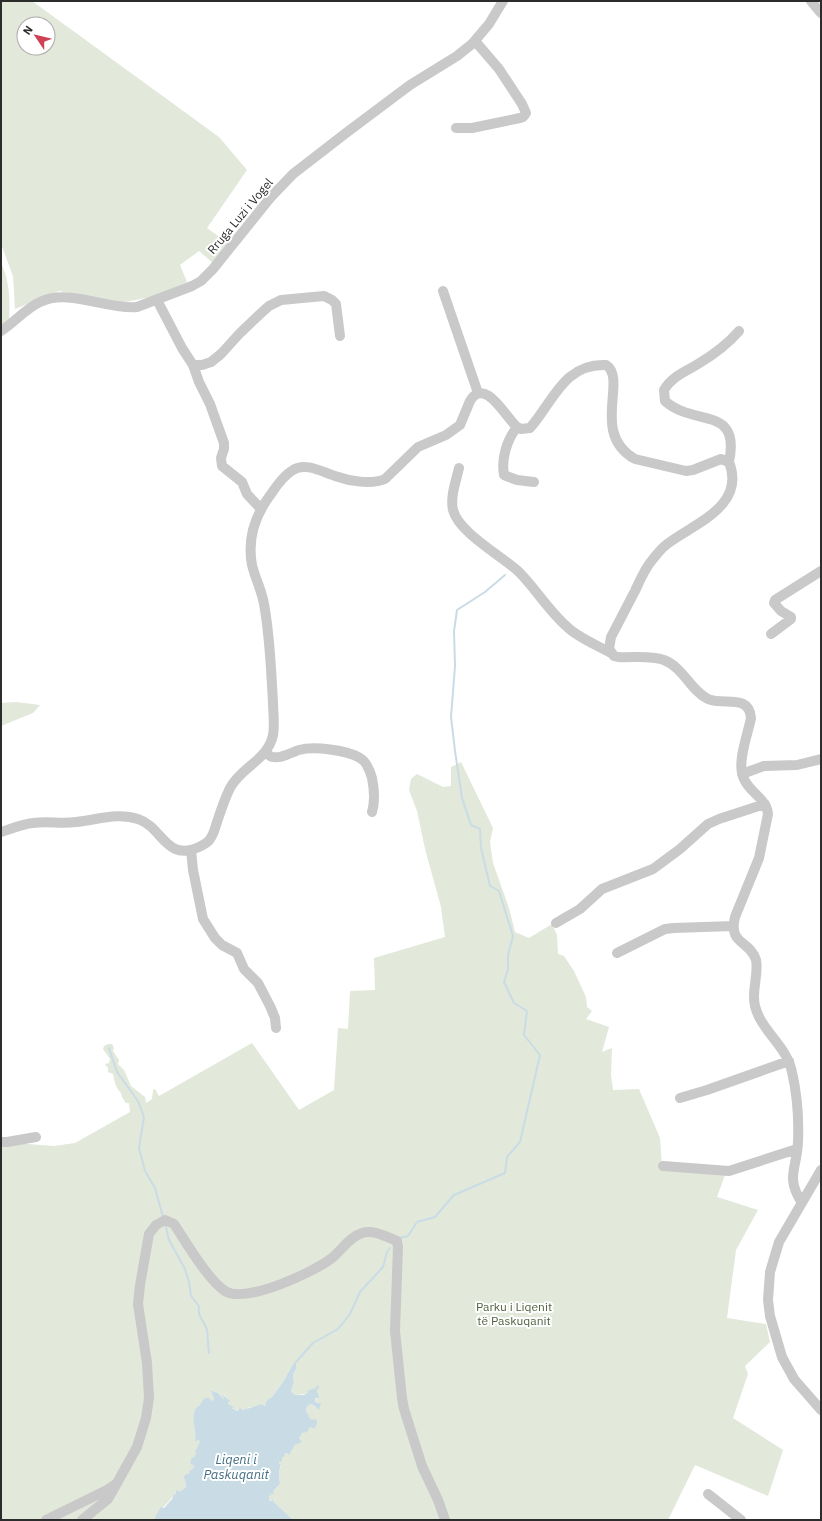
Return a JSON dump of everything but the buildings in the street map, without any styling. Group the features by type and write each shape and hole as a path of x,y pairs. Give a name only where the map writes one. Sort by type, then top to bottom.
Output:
{"street":[{"name":"Rruga Luzi i Vogel","path":"1,331 41,301 54,298 92,300 129,308 137,307 192,286 204,278 213,269 275,192 293,174 346,132 410,86 456,56 475,41 489,24 503,1"},
{"path":"811,1 821,13"},
{"path":"456,128 472,128 520,118 526,113 522,104 499,69 475,41"},
{"path":"443,291 478,393"},
{"path":"193,365 202,365 211,362 269,306 281,300 324,296 332,300 336,304 340,336"},
{"path":"157,300 182,348 193,365 199,382 210,404 224,443 224,449 220,458 222,466 242,482 247,494 260,509"},
{"path":"611,653 609,649 611,637 651,561 668,543 717,511 732,485 733,476 729,462 732,442 727,429 715,421 693,415 669,405 665,401 664,390 672,379 719,350 739,331"},
{"path":"1,832 31,823 75,822 117,816 129,817 146,822 170,847 176,850 190,850 199,847 210,839 230,787 236,779 266,752 273,733 272,678 264,603 252,566 252,528 260,509 278,484 287,474 300,466 312,468 349,480 380,481 385,479 418,447 446,435 460,425 470,401 478,393 482,392 491,397 517,427 521,429 530,428 571,375 591,366 606,365 612,370 614,381 611,416 612,427 620,445 630,456 635,459 686,471 693,470 721,459 729,462"},
{"path":"517,427 511,434 506,445 504,475 517,480 534,482"},
{"path":"459,468 453,496 453,510 458,520 475,537 519,572 564,624 584,638 618,657 654,658 668,662 679,670 698,691 709,699 716,702 740,702 748,709 751,718 742,760 742,774 750,788 765,804 768,809 768,814 759,858 732,926 737,938 750,951 756,961 754,999 757,1013 789,1061 792,1071 798,1125 797,1149 792,1178 793,1188 802,1203"},
{"path":"771,634 791,619 791,617 774,604 775,600 821,571"},
{"path":"266,752 270,756 278,757 300,749 312,748 325,749 360,758 366,764 374,786 372,812"},
{"path":"742,774 764,766 797,765 821,759"},
{"path":"556,923 580,909 602,888 653,869 680,850 708,824 765,804"},
{"path":"190,850 203,919 215,938 222,945 237,953 244,969 258,983 275,1018 276,1028"},
{"path":"617,953 664,929 732,926"},
{"path":"680,1098 789,1061"},
{"path":"1,1142 36,1137"},
{"path":"663,1166 729,1171 797,1149"},
{"path":"821,1170 786,1228 774,1256 768,1286 770,1316 782,1357 794,1379 821,1410"},
{"path":"82,1520 108,1499 137,1447 148,1407 147,1363 138,1304 147,1239 152,1229 165,1220 172,1222 214,1282 224,1290 236,1294 263,1290 304,1275 331,1259 352,1238 364,1232 370,1232 393,1239 396,1242 398,1246 395,1331 402,1398 422,1466 438,1500 445,1520"},
{"path":"46,1520 117,1483"},
{"path":"708,1494 741,1520"}],"green space":[{"path":"1,1 32,1 53,16 16,16 16,56 56,56 56,18 219,137 247,170 207,228 228,243 213,263 199,251 180,265 187,282 156,296 120,303 59,291 15,309 13,276 1,244"},
{"path":"1,263 8,284 9,322 1,326"},
{"path":"16,702 40,705 33,713 1,726 1,703"},
{"name":"Parku i Liqenit të Paskuqanit","path":"461,762 493,828 490,842 493,863 509,908 515,932 529,938 552,924 557,935 558,954 564,956 574,971 586,997 587,1007 592,1011 586,1019 609,1027 602,1052 612,1048 611,1075 613,1090 639,1089 660,1138 662,1167 725,1175 717,1197 758,1210 736,1250 727,1318 766,1324 770,1342 745,1366 748,1374 733,1418 783,1450 768,1496 695,1465 668,1520 291,1520 292,1519 273,1500 269,1500 269,1494 280,1484 279,1472 281,1465 279,1464 279,1461 281,1460 281,1457 287,1453 289,1454 295,1445 300,1441 299,1437 302,1433 310,1427 314,1429 308,1417 306,1408 310,1404 316,1408 320,1403 315,1401 318,1397 317,1389 315,1388 307,1394 295,1395 291,1391 294,1382 293,1375 296,1369 293,1364 283,1382 272,1397 267,1400 266,1406 262,1404 245,1410 238,1409 237,1411 232,1408 224,1395 224,1401 218,1393 212,1390 214,1399 211,1401 204,1399 202,1400 204,1401 196,1408 194,1426 197,1439 201,1442 194,1458 191,1461 194,1466 193,1470 191,1470 190,1474 183,1477 186,1487 180,1493 176,1490 175,1495 173,1495 169,1502 158,1513 155,1520 1,1520 1,1142 54,1146 75,1143 130,1112 129,1103 126,1103 122,1097 113,1074 108,1072 108,1068 105,1064 109,1063 110,1059 103,1049 104,1046 108,1044 112,1044 114,1048 113,1051 119,1060 118,1064 124,1070 131,1086 145,1097 146,1103 152,1099 153,1090 155,1089 159,1096 252,1043 299,1110 334,1090 338,1028 348,1029 350,991 375,990 374,958 445,937 441,907 425,849 417,811 409,790 411,779 417,774 443,787 451,786 451,767"}],"water":[{"name":"Liqeni i Paskuqanit","path":"296,1362 296,1369 293,1375 294,1382 291,1391 295,1395 304,1395 309,1392 307,1391 319,1385 317,1390 319,1398 316,1398 315,1401 317,1403 321,1403 319,1410 310,1404 306,1408 309,1415 308,1417 310,1417 310,1419 317,1420 317,1424 314,1429 310,1427 307,1432 302,1433 299,1438 302,1442 295,1445 289,1455 287,1453 285,1454 284,1457 282,1457 282,1461 279,1461 279,1464 281,1464 279,1472 280,1484 274,1490 273,1494 272,1495 270,1493 269,1496 269,1500 271,1501 272,1499 292,1519 155,1520 155,1517 161,1507 164,1508 172,1499 176,1490 180,1492 186,1487 183,1477 189,1474 190,1470 192,1470 194,1466 190,1463 192,1457 194,1458 200,1442 199,1440 195,1441 194,1412 203,1401 202,1400 209,1398 211,1401 214,1399 211,1390 218,1393 224,1400 223,1395 230,1401 228,1403 234,1407 232,1408 237,1411 240,1408 243,1410 262,1404 265,1406 267,1400 272,1397 283,1382 293,1364"}],"waterway":[{"path":"400,1238 408,1236 417,1222 435,1217 454,1195 505,1173 507,1157 520,1142 540,1055 524,1035 527,1011 514,1003 504,982 508,969 508,955 513,936 499,891 490,886 481,848 480,829 471,825 462,798 451,717 455,666 454,631 457,610 485,592 505,575"},
{"path":"109,1048 117,1072 138,1101 144,1117 139,1148 145,1171 155,1188 163,1217"},
{"path":"166,1227 169,1240 185,1269 191,1296 199,1306 199,1313 207,1330 209,1353"},
{"path":"296,1362 313,1343 338,1329 350,1314 360,1292 383,1267 387,1252 390,1248"}]}
